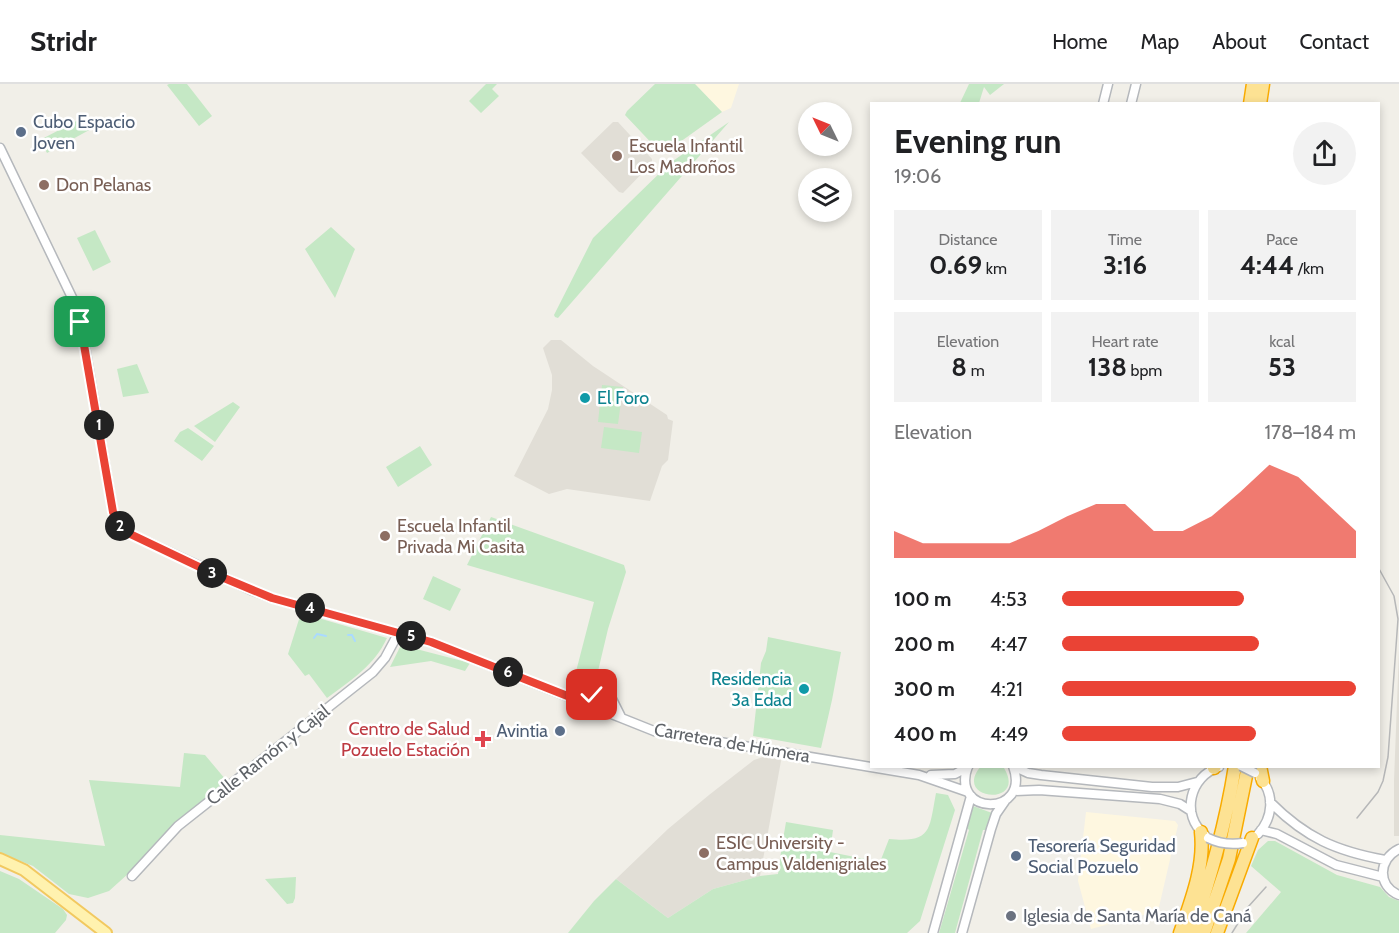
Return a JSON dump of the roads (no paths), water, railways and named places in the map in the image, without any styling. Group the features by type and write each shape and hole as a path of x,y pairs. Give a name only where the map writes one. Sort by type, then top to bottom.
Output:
{"highway":[{"path":"1250,102 1253,84"},
{"path":"1260,102 1263,84"},
{"path":"1192,933 1216,857 1230,797 1234,768"},
{"path":"1204,933 1257,772"},
{"path":"1180,933 1200,865 1205,835"},
{"path":"1217,933 1252,837"}],"main road":[{"path":"0,859 24,870 106,933"}],"street":[{"path":"1103,102 1107,84"},
{"path":"1132,102 1136,84"},
{"name":"Carretera de Húmera","path":"0,148 79,312 113,512 122,528 141,540 251,590 272,598 431,642 654,731 870,767"},
{"name":"Calle Ramón y Cajal","path":"132,876 178,826 373,672 386,658 399,632"},
{"path":"570,697 589,698 604,685"},
{"path":"599,708 598,698 604,685"},
{"path":"604,685 621,717"},
{"name":"Carretera de Húmera","path":"876,768 919,775 944,776 955,774 966,768"},
{"path":"933,933 969,794 965,784 968,768"},
{"path":"962,933 996,814 1014,791 1016,774 1014,768"},
{"path":"1017,768 1041,775 1152,787 1178,787 1197,782"},
{"path":"1214,768 1204,774 1197,782 1193,791 1191,811 1194,823 1205,835 1217,843 1229,845 1252,837 1277,834 1336,865 1383,877"},
{"path":"1252,837 1269,813 1270,802 1268,790 1257,772"},
{"name":"Carretera de Húmera","path":"919,775 969,794 976,801 991,805 1005,801"},
{"path":"1014,791 1039,790 1160,799 1180,804 1191,811"},
{"path":"1270,802 1304,832 1339,849 1386,860"},
{"path":"1399,849 1389,855 1386,860 1383,877 1389,890 1399,896"}],"waterway":[{"path":"314,638 317,634 326,636"},
{"path":"348,635 352,635 355,641"}],"tram line":[{"path":"1357,818 1378,792 1388,757 1398,619 1394,596 1380,571"},
{"path":"1232,933 1248,907 1266,887"}],"place":[{"name":"Cubo Espacio Joven","path":"21,132"},
{"name":"Escuela Infantil Los Madroños","path":"617,156"},
{"name":"Don Pelanas","path":"44,185"},
{"name":"El Foro","path":"585,398"},
{"name":"Escuela Infantil Privada Mi Casita","path":"385,536"},
{"name":"Residencia 3a Edad","path":"804,689"},
{"name":"Avintia","path":"560,731"},
{"name":"Centro de Salud Pozuelo Estación","path":"483,739"},
{"name":"ESIC University - Campus Valdenigriales","path":"704,853"},
{"name":"Tesorería Seguridad Social Pozuelo","path":"1016,856"},
{"name":"Iglesia de Santa María de Caná","path":"1011,916"}]}
